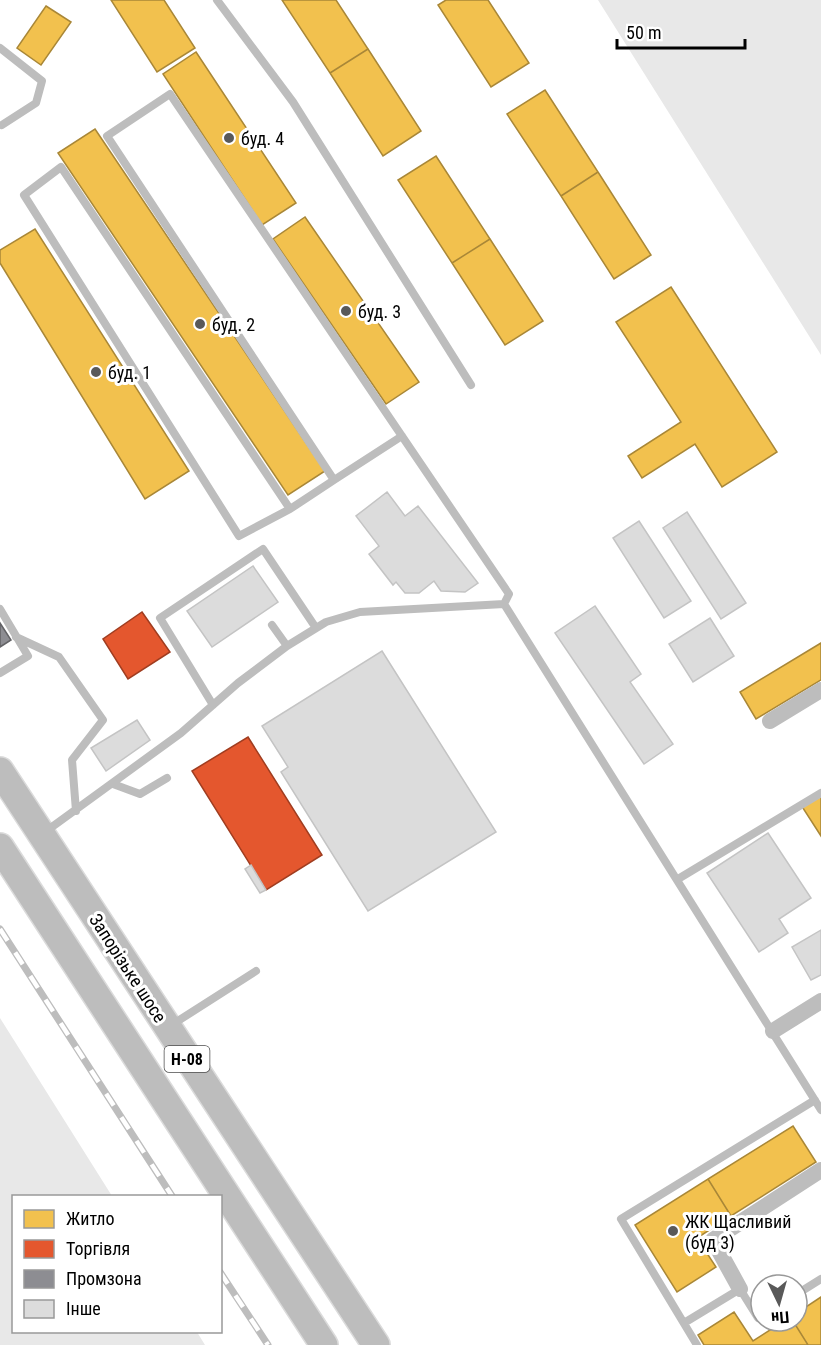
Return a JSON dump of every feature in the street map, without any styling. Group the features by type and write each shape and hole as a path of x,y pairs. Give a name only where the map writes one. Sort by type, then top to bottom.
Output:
{"main road":[{"name":"Запорізьке шосе","path":"0,771 376,1345"},
{"name":"Н-08","path":"0,847 324,1345"}],"street":[{"path":"770,721 821,690"},
{"path":"772,1031 821,1001"},
{"path":"740,1289 713,1240 821,1170"}],"lane":[{"path":"217,0 292,102 471,385"},
{"path":"0,48 42,81 36,103 2,125"},
{"path":"334,480 107,136 170,94 509,594 504,604"},
{"path":"290,509 61,166 24,195 238,536 290,509 402,436"},
{"path":"213,705 160,618 263,549 316,628"},
{"path":"42,835 113,784 287,646 316,628 345,615 360,612 504,604"},
{"path":"504,604 821,1110"},
{"path":"0,609 28,656 0,672"},
{"path":"272,625 287,646"},
{"path":"16,637 59,657 103,720 72,760 76,811"},
{"path":"113,784 140,794 167,778"},
{"path":"678,879 821,793"},
{"path":"167,1028 256,971"},
{"path":"697,1345 621,1219 815,1100"},
{"path":"684,1323 740,1289 749,1304"}],"shaded area":[{"path":"598,0 821,0 821,355"},
{"path":"0,1018 111,1195 12,1195 12,1333 198,1333 205,1345 0,1345"}],"building: Житло":[{"path":"111,0 164,0 195,48 157,72"},
{"path":"282,0 336,0 368,49 330,73"},
{"path":"446,0 488,0 529,63 491,87 438,5"},
{"path":"46,6 71,22 41,65 17,48"},
{"path":"368,49 421,131 383,156 330,73"},
{"name":"буд. 4","path":"196,52 296,203 262,225 163,74"},
{"path":"545,90 598,172 561,196 507,114"},
{"name":"буд. 2","path":"95,129 325,471 288,495 58,153"},
{"name":"буд. 2","path":"95,129 325,471 288,495 58,153"},
{"path":"436,156 490,239 452,263 398,180"},
{"path":"598,172 651,255 614,279 561,196"},
{"name":"буд. 3","path":"305,217 419,382 386,404 273,239"},
{"name":"буд. 1","path":"35,229 189,471 145,499 0,263 0,250"},
{"path":"490,239 543,321 505,345 452,263"},
{"path":"671,287 777,452 722,487 695,444 642,478 628,456 681,422 616,322"},
{"path":"821,643 821,680 756,719 740,692"},
{"path":"821,793 821,836 801,805"},
{"path":"793,1126 816,1162 731,1216 708,1179"},
{"name":"ЖК Щасливий (буд 3)","path":"708,1179 731,1216 697,1238 716,1267 677,1292 635,1225"},
{"path":"821,1297 821,1345 808,1345 800,1333 809,1333 809,1305"},
{"path":"734,1312 753,1341 765,1333 800,1333 808,1345 704,1345 698,1335"}],"building: Торгівля":[{"path":"142,612 170,652 128,679 103,639"},
{"path":"248,737 322,855 266,890 192,771"}],"building: Промзона":[{"path":"0,623 11,640 0,647"}],"building: Інше":[{"path":"387,492 405,516 418,506 478,583 465,592 441,591 434,581 419,593 405,593 396,582 393,585 369,554 379,546 356,516"},
{"path":"687,512 746,603 721,619 663,528"},
{"path":"639,521 691,601 664,618 613,538"},
{"path":"253,566 278,602 212,647 187,611"},
{"path":"595,606 641,674 630,682 673,744 644,764 555,633"},
{"path":"710,618 734,656 693,682 669,644"},
{"path":"382,651 496,832 368,911 281,772 288,767 262,726"},
{"path":"137,720 150,740 106,771 91,748"},
{"path":"768,833 811,898 779,919 788,933 759,952 707,873"},
{"path":"251,865 266,890 260,893 245,869"},
{"path":"821,930 821,975 811,980 792,947"}],"railway":[{"path":"0,929 171,1195"},
{"path":"222,1275 268,1345"}],"place":[{"name":"буд. 4","path":"229,138"},
{"name":"буд. 3","path":"346,311"},
{"name":"буд. 2","path":"200,324"},
{"name":"буд. 1","path":"96,372"},
{"name":"ЖК Щасливий (буд 3)","path":"673,1231"}]}
